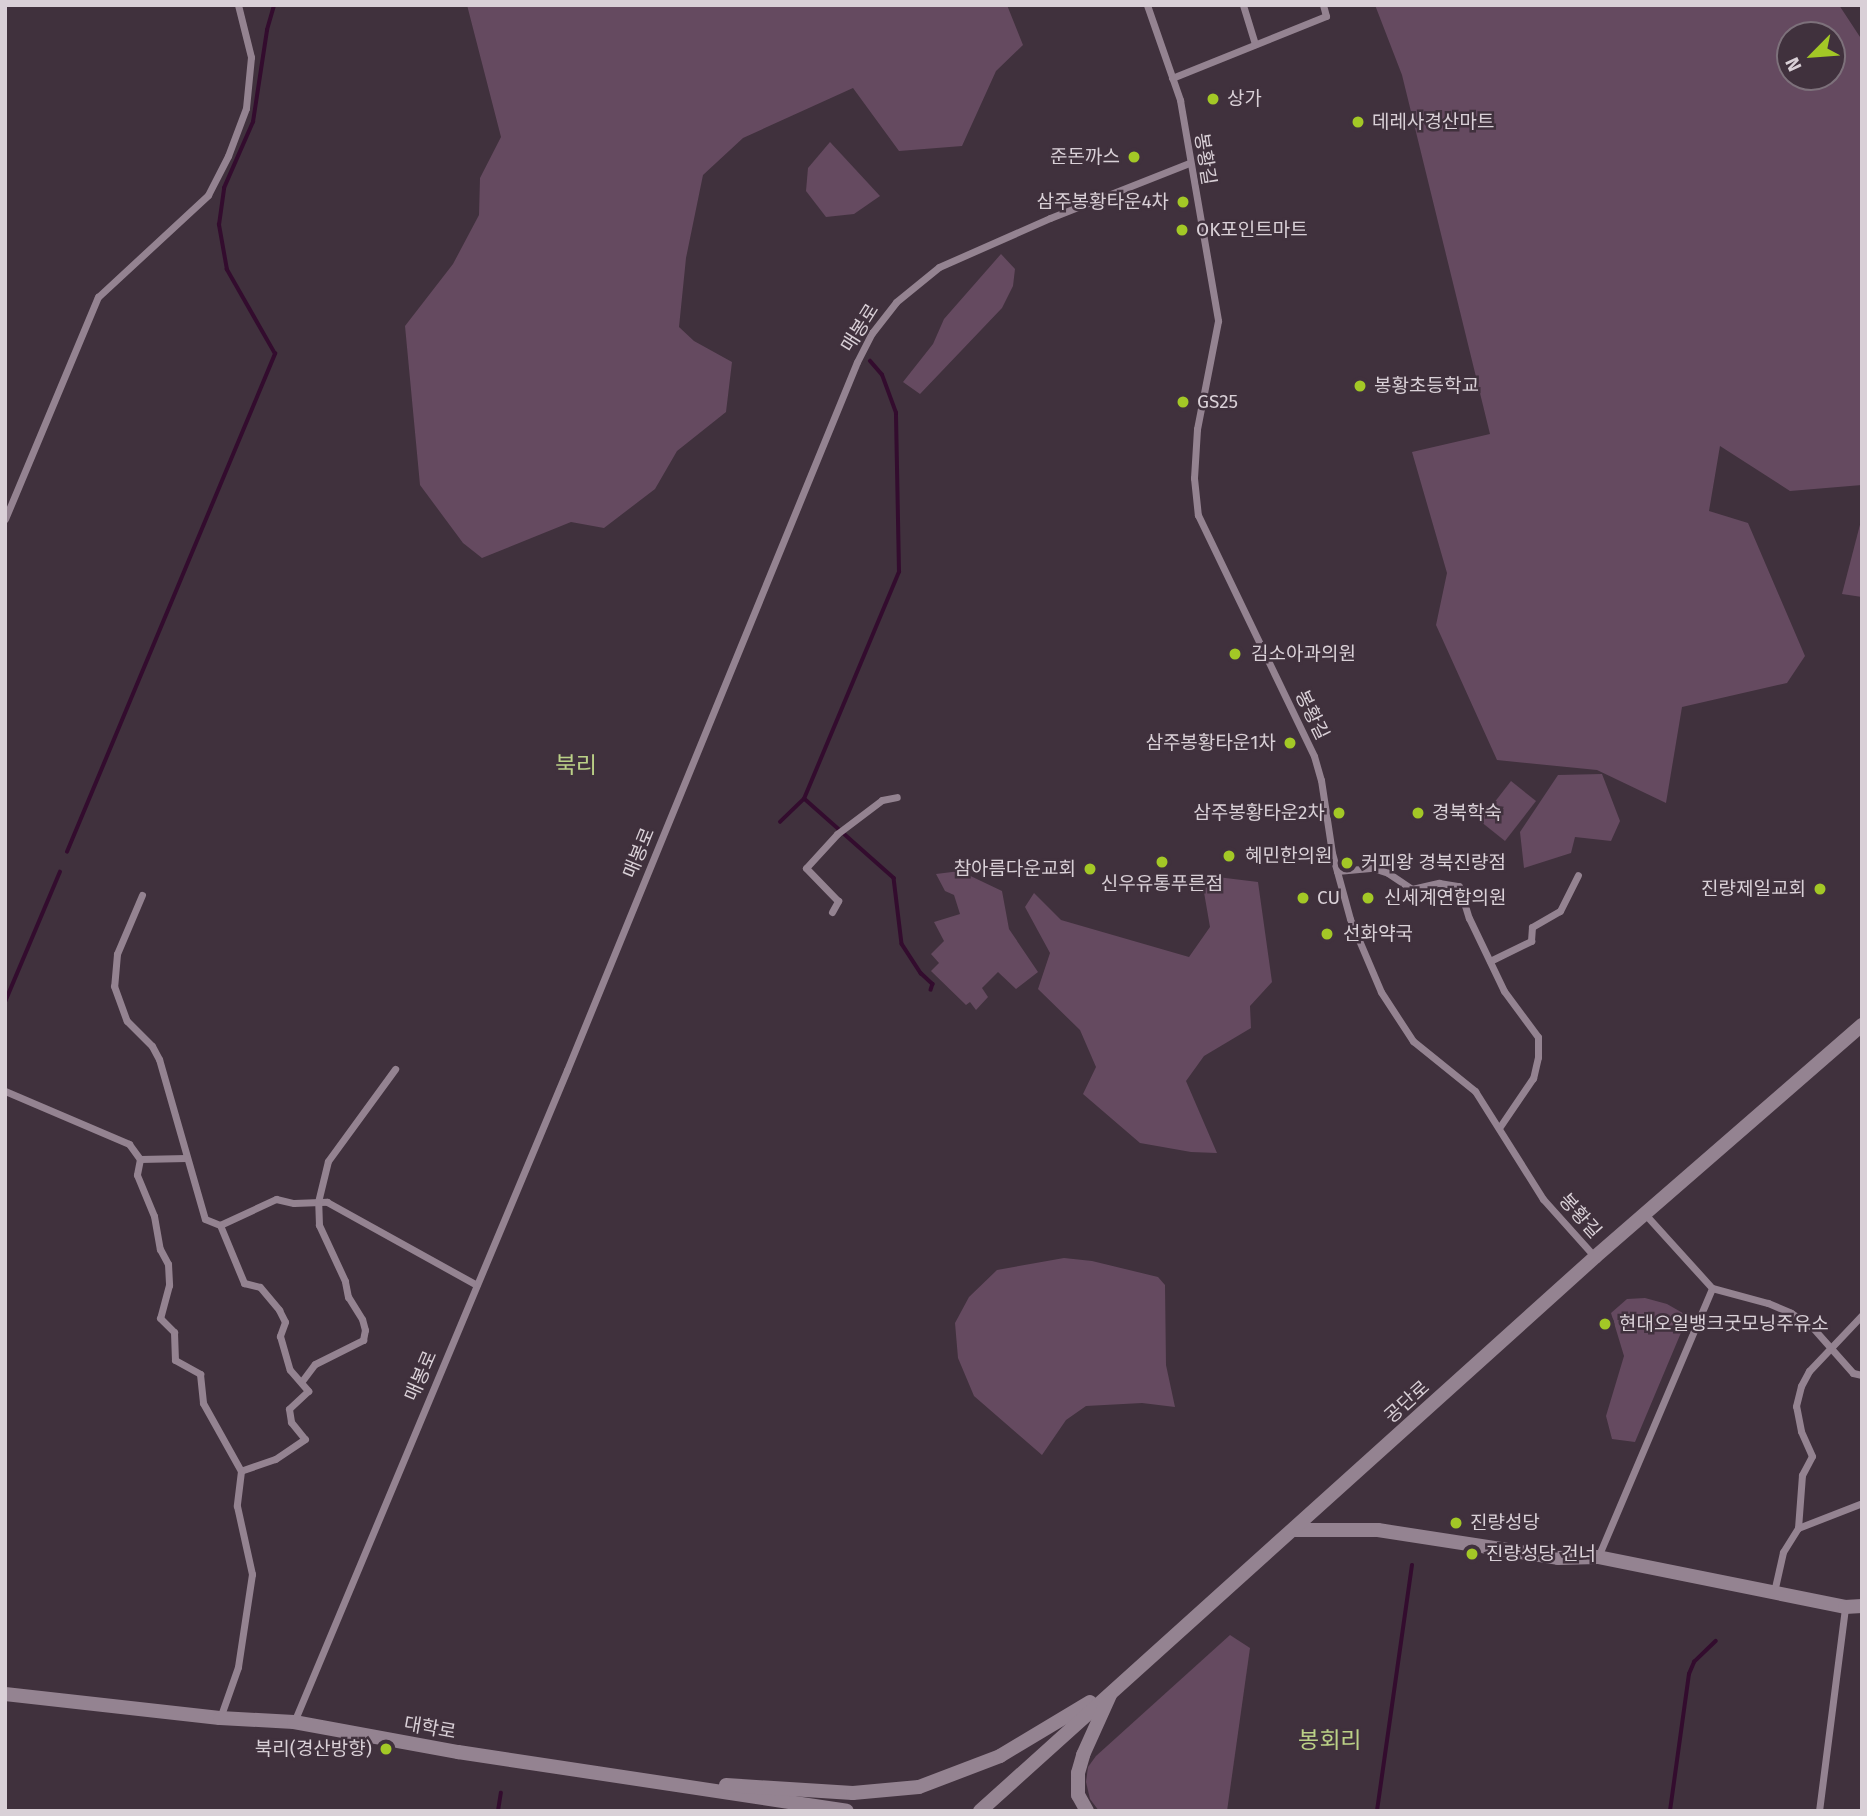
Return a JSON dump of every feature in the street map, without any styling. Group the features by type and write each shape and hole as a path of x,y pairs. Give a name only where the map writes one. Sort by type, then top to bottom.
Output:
{"street":[{"path":"5,519 98,297 136,265 208,195 228,156 246,108 251,57 238,5"},
{"name":"봉황길","path":"1147,5 1180,100 1218,321 1197,429 1195,500 1198,515 1314,756 1350,919 1371,971 1401,1026 1425,1053 1475,1091 1544,1199 1595,1257"},
{"path":"1243,5 1255,44"},
{"path":"1172,78 1326,16 1322,5"},
{"name":"매봉로","path":"294,1722 864,347 896,302 939,267 1050,218 1189,163"},
{"path":"832,912 838,901 806,868 837,834 883,800 897,797"},
{"path":"1338,871 1373,868 1388,873 1412,889 1439,883 1459,886 1469,918 1504,991 1538,1037 1538,1056 1533,1078 1499,1128"},
{"path":"1490,961 1531,940 1532,927 1560,911 1578,875"},
{"path":"142,895 117,954 114,986 127,1021 152,1046 159,1059 205,1219 220,1225 244,1283 260,1287 279,1310 285,1322 280,1336 290,1370 308,1391 289,1409 291,1422 305,1439 275,1459 241,1471"},
{"name":"공단로","path":"980,1811 1113,1689 1210,1607 1595,1257 1862,1025"},
{"path":"302,1381 315,1364 363,1340 365,1330 362,1319 348,1297 345,1281 319,1225 318,1202 328,1161 395,1069"},
{"path":"5,1091 129,1144 140,1159 137,1175 154,1216 160,1249 168,1264 169,1285 160,1318 174,1332 175,1360 200,1374 203,1403 241,1471 237,1506 252,1574 238,1667 220,1718"},
{"path":"140,1159 186,1157"},
{"path":"220,1225 276,1199 294,1203 327,1202 477,1285"},
{"path":"1645,1214 1712,1288 1768,1303 1791,1313 1833,1348 1853,1373 1862,1375"},
{"path":"1598,1557 1712,1288"},
{"path":"1774,1593 1783,1552 1798,1528 1802,1475 1812,1456 1801,1431 1796,1406 1809,1371 1862,1315"},
{"path":"1798,1528 1862,1503"},
{"path":"1293,1530 1378,1531 1558,1558 1598,1557 1774,1593 1845,1606 1862,1606"},
{"path":"1819,1811 1845,1606"},
{"path":"657,1783 789,1787 852,1793 919,1787 1000,1756 1113,1689"},
{"path":"1087,1811 1078,1795 1078,1773 1083,1755 1113,1689"},
{"name":"대학로","path":"5,1694 220,1718 294,1722 458,1752 848,1811"}],"shaded area":[{"path":"467,5 1007,5 1023,45 996,71 962,146 899,151 853,88 743,138 703,175 686,258 679,327 694,341 732,362 726,412 677,451 655,489 604,528 571,522 482,558 463,543 420,485 405,326 453,264 479,215 480,178 501,137"},
{"path":"1375,5 1839,5 1862,40 1862,485 1790,491 1720,446 1709,511 1748,523 1805,656 1787,683 1682,707 1666,803 1597,770 1497,760 1436,625 1447,573 1412,452 1490,434 1402,75"},
{"path":"830,142 880,196 854,214 826,217 806,191 808,168"},
{"path":"1001,254 1015,269 1013,286 1002,308 920,394 903,382 933,344 944,319"},
{"path":"1862,517 1862,597 1842,594"},
{"path":"1602,774 1620,821 1611,841 1575,837 1571,853 1524,868 1520,832 1558,775"},
{"path":"1511,781 1536,801 1505,841 1480,821"},
{"path":"960,871 1002,891 1009,929 1038,972 1016,989 998,972 982,988 988,997 976,1010 970,1002 966,1005 931,971 939,963 931,954 944,941 934,922 960,914 954,895 945,891 936,874"},
{"path":"1201,875 1258,882 1272,982 1250,1006 1251,1028 1204,1056 1186,1081 1217,1153 1191,1152 1140,1143 1083,1094 1096,1067 1080,1030 1038,989 1050,953 1025,907 1034,893 1061,920 1189,957 1210,927"},
{"path":"1064,1258 1092,1261 1158,1277 1165,1285 1166,1365 1175,1407 1142,1403 1086,1406 1066,1420 1042,1455 974,1396 958,1358 955,1323 969,1297 997,1270"},
{"path":"1645,1298 1667,1304 1688,1316 1635,1442 1612,1439 1606,1416 1624,1356 1611,1313 1627,1299"},
{"path":"1230,1635 1250,1648 1227,1811 1099,1811 1090,1799 1086,1782 1088,1767 1096,1756"}],"waterway":[{"path":"67,852 275,354 227,270 219,225 224,188 253,122 267,30 274,5"},
{"path":"780,822 804,799 899,572 896,413 882,375 870,361"},
{"path":"805,799 894,878 902,944 921,973 933,984 931,990"},
{"path":"5,1002 60,872"},
{"path":"1377,1811 1412,1565"},
{"path":"1670,1811 1689,1674 1694,1662 1716,1641"},
{"path":"498,1811 501,1793"}],"place":[{"name":"상가","path":"1213,99"},
{"name":"데레사경산마트","path":"1358,122"},
{"name":"준돈까스","path":"1134,157"},
{"name":"삼주봉황타운4차","path":"1183,202"},
{"name":"OK포인트마트","path":"1182,230"},
{"name":"봉황초등학교","path":"1360,386"},
{"name":"GS25","path":"1183,402"},
{"name":"김소아과의원","path":"1235,654"},
{"name":"삼주봉황타운1차","path":"1290,743"},
{"name":"삼주봉황타운2차","path":"1339,813"},
{"name":"경북학숙","path":"1418,813"},
{"name":"혜민한의원","path":"1229,856"},
{"name":"신우유통푸른점","path":"1162,862"},
{"name":"커피왕 경북진량점","path":"1347,863"},
{"name":"참아름다운교회","path":"1090,869"},
{"name":"진량제일교회","path":"1820,889"},
{"name":"CU","path":"1303,898"},
{"name":"신세계연합의원","path":"1368,898"},
{"name":"선화약국","path":"1327,934"},
{"name":"현대오일뱅크굿모닝주유소","path":"1605,1324"},
{"name":"진량성당","path":"1456,1523"},
{"name":"진량성당 건너","path":"1472,1554"},
{"name":"북리(경산방향)","path":"386,1749"}],"district":[{"name":"북리","path":"576,765"},
{"name":"봉회리","path":"1330,1740"}]}
